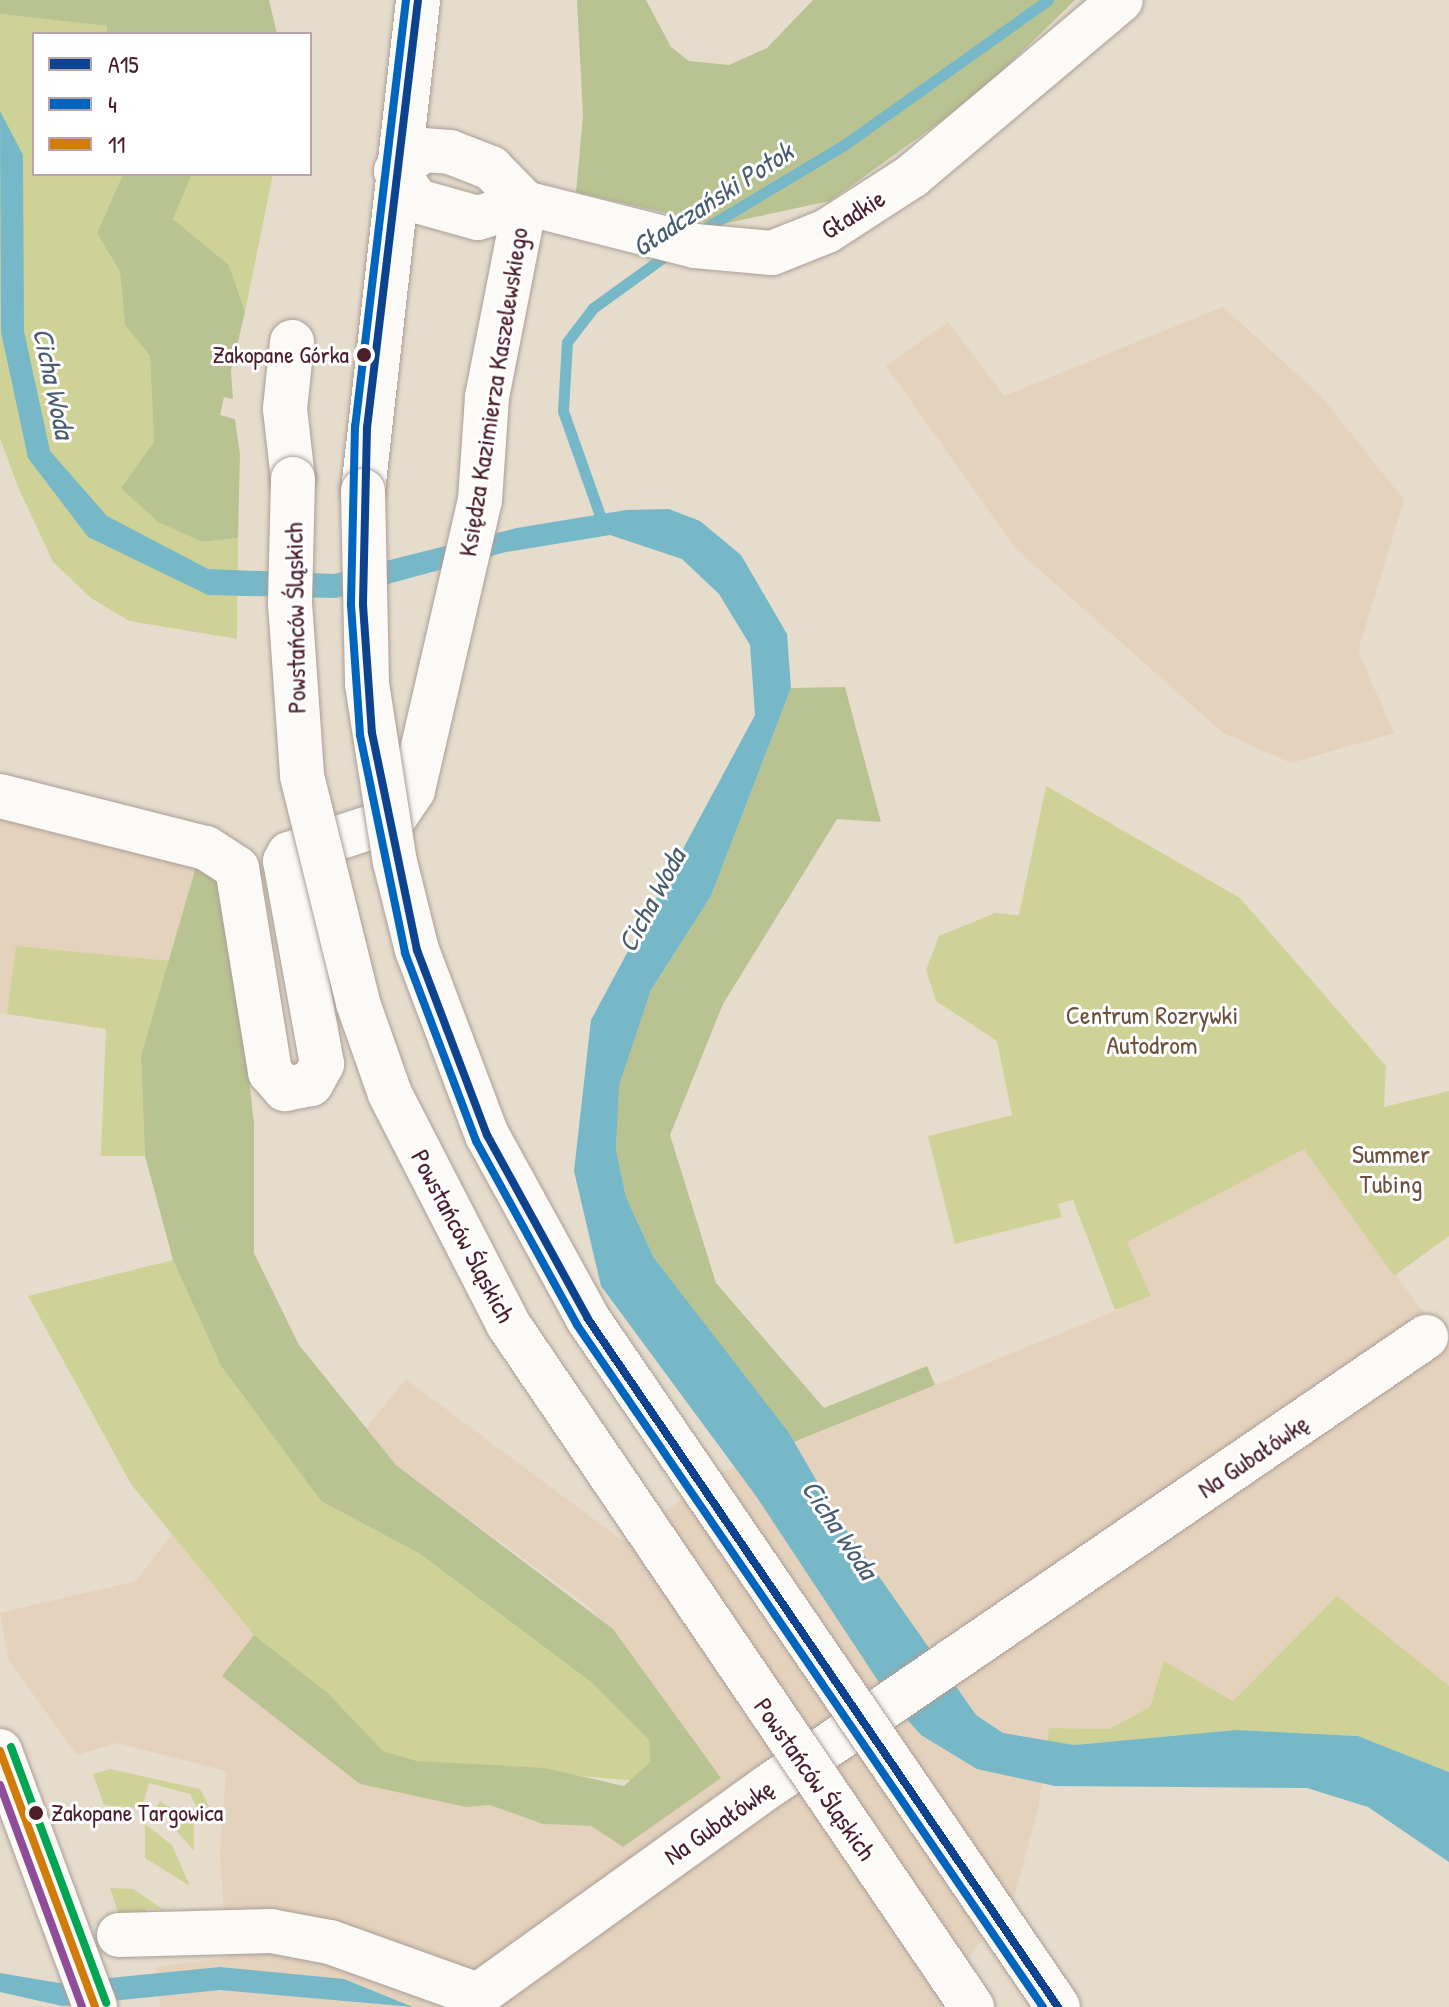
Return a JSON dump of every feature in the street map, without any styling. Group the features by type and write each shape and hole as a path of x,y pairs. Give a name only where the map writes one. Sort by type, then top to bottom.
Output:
{"street":[{"path":"418,0 396,171 363,491 368,696 395,862 417,950 487,1135 588,1319 1058,2007"},
{"name":"Gładkie","path":"525,203 737,252 796,247 912,176 1121,0"},
{"path":"396,171 417,201 478,218 525,203"},
{"name":"Księdza Kazimierza Kaszelewskiego","path":"0,796 206,848 237,868 270,1072 285,1089 311,1084 322,1064 285,861 404,810 480,500 487,397 525,203"},
{"name":"Powstańców Śląskich","path":"292,342 285,409 293,479 290,603 302,776 358,1003 390,1094 508,1324 972,2007"},
{"name":"Na Gubałówkę","path":"119,1935 271,1931 330,1942 478,1995 959,1656 1426,1337"},
{"path":"0,1751 75,1964 95,2007"}],"shaded area":[{"path":"1223,307 1322,397 1404,500 1358,651 1394,733 1291,763 1223,733 1016,549 886,366 948,322 1004,396"},
{"path":"0,806 197,863 141,1056 145,1156 101,1156 106,1029 0,1013"},
{"path":"1304,1148 1449,1348 1449,1686 1337,1597 1233,1701 1164,1662 1150,1707 1109,1729 1049,1728 1039,1805 1013,1902 958,1970 975,2007 160,2007 156,1967 227,1958 220,1853 226,1771 117,1743 77,1755 9,1661 0,1613 136,1581 172,1534 254,1635 223,1676 360,1784 466,1807 490,1805 543,1824 591,1826 623,1847 720,1778 592,1609 396,1465 366,1428 406,1379 623,1541 718,1474 1151,1296 1127,1242"}],"green space":[{"path":"0,0 269,0 277,32 107,32 107,26 0,14"},
{"path":"577,0 646,0 671,47 689,61 729,65 767,48 813,0 1075,0 976,96 830,201 718,225 576,192 583,116"},
{"path":"0,14 108,26 107,32 32,32 32,176 122,176 97,233 120,272 125,325 150,356 158,522 202,542 238,538 237,639 129,621 91,598 53,562 18,487 0,438"},
{"path":"122,176 191,176 173,219 229,265 245,312 231,371 233,399 224,397 220,415 235,419 240,455 238,538 202,542 158,522 121,488 154,442 150,356 125,325 120,272 97,233"},
{"path":"191,176 273,176 245,312 229,265 173,219"},
{"path":"845,687 881,822 837,819 723,1004 670,1135 716,1283 824,1408 927,1366 935,1385 794,1442 654,1258 626,1197 616,1149 618,1085 651,990 711,896 791,688"},
{"name":"Centrum Rozrywki Autodrom","path":"1046,786 1240,898 1386,1066 1384,1107 1449,1091 1449,1236 1394,1276 1304,1149 1127,1242 1151,1296 1115,1310 1073,1200 1058,1204 1062,1217 955,1244 928,1136 1012,1115 997,1041 936,1001 926,970 939,936 995,913 1019,915"},
{"path":"197,863 221,875 240,995 254,1124 254,1253 299,1345 396,1465 613,1629 721,1778 623,1847 591,1826 543,1824 490,1805 466,1807 360,1784 222,1676 254,1635 328,1693 383,1751 417,1761 545,1768 624,1786 650,1762 649,1740 591,1682 420,1554 321,1501 221,1366 173,1260 145,1156 141,1056"},
{"path":"16,946 170,961 141,1056 145,1156 101,1156 106,1029 7,1014"},
{"path":"173,1260 221,1366 321,1501 420,1554 591,1682 649,1740 650,1763 636,1781 417,1761 383,1751 328,1693 254,1635 131,1484 28,1296"},
{"path":"1337,1596 1449,1686 1449,1772 1358,1736 1236,1730 1074,1745 1047,1741 1049,1728 1109,1729 1150,1707 1164,1661 1233,1701"},
{"path":"110,1769 200,1789 217,1822 204,1821 190,1794 149,1783 142,1808 104,1805 93,1774"},
{"path":"160,1801 194,1823 194,1851 156,1808"},
{"path":"145,1824 172,1845 190,1886 145,1858"},
{"path":"110,1888 133,1889 164,1910 146,1908 145,1923 122,1923"}],"water":[{"name":"Cicha Woda","path":"0,111 23,155 24,331 50,451 107,516 208,569 334,574 517,528 626,510 669,509 700,521 741,555 787,634 791,688 711,896 651,990 619,1085 616,1149 626,1197 654,1258 789,1433 838,1518 976,1715 1003,1733 1074,1745 1236,1730 1358,1736 1449,1772 1449,1862 1368,1807 1307,1788 1055,1786 977,1769 921,1735 894,1705 756,1496 601,1286 574,1171 591,1020 755,715 750,645 719,594 682,559 610,535 506,552 336,598 208,595 88,537 28,458 1,332"},
{"path":"220,1967 344,1979 413,2007 220,1990 62,2006 0,1992 0,1973 59,1983"}],"waterway":[{"path":"699,232 844,145 1048,0"},
{"name":"Gładczański Potok","path":"603,524 563,411 567,342 593,308 672,251"}],"transit line":[{"name":"4","path":"406,0 355,426 351,605 360,735 405,953 476,1141 577,1325 1043,2007"},
{"name":"A15","path":"418,0 367,427 363,605 372,733 417,950 487,1135 588,1319 1058,2007"},
{"path":"11,1747 106,2003"},
{"name":"11","path":"0,1751 95,2007"},
{"path":"0,1785 82,2007"}],"place":[{"name":"Zakopane Górka","path":"364,355"},
{"name":"Zakopane Targowica","path":"36,1813"}],"park label":[{"name":"Summer Tubing","path":"1391,1169"}]}
